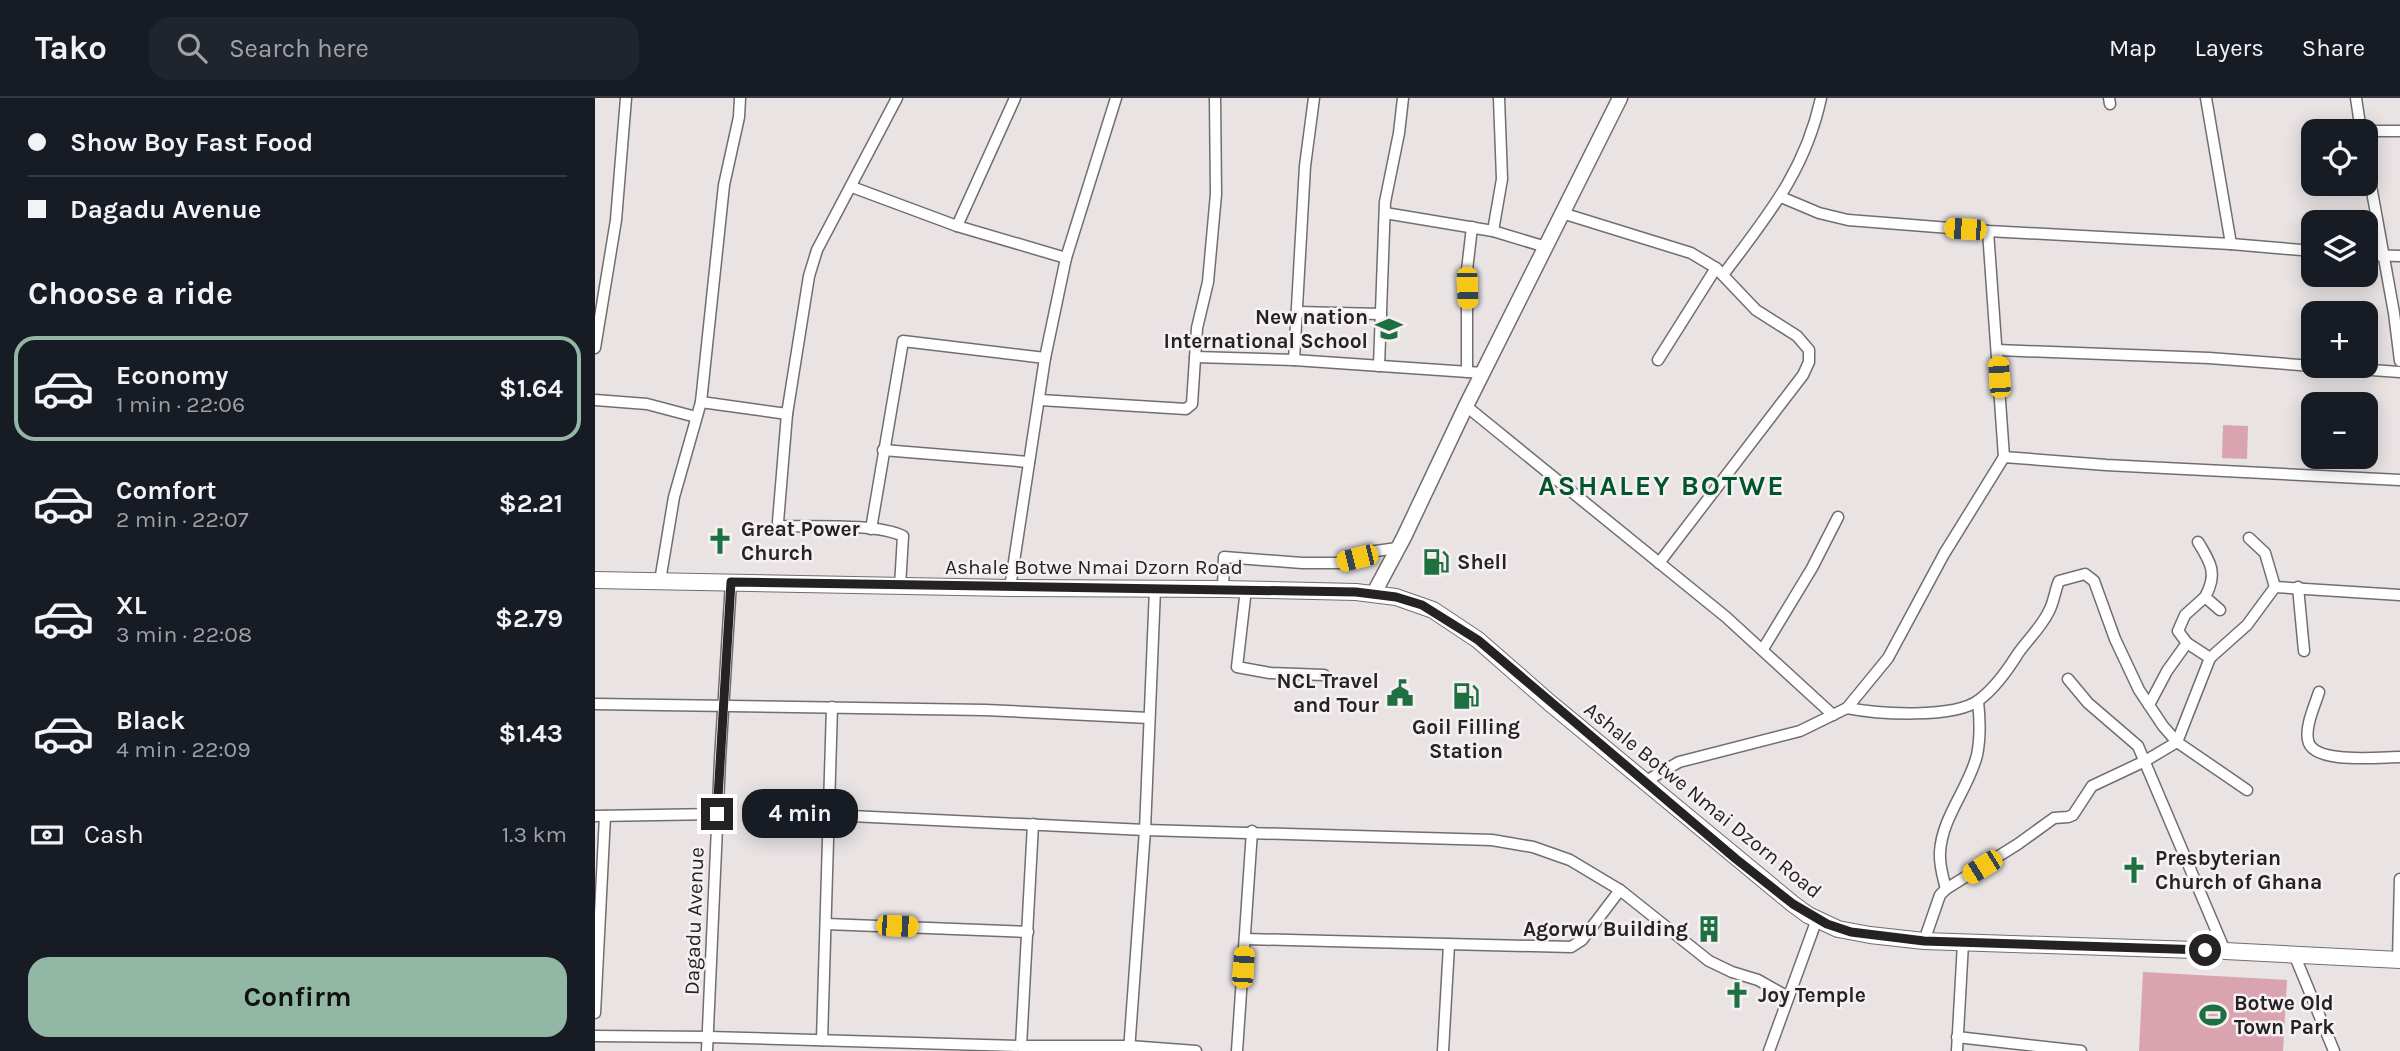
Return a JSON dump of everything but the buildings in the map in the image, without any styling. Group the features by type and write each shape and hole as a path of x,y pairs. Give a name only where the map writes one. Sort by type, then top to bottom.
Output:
{"main road":[{"name":"Ashale Botwe Nmai Dzorn Road","path":"595,580 1374,593 1422,605 1478,640 1736,859 1793,904 1817,919 1851,932 1963,943 2225,951 2399,960"}],"street":[{"path":"595,348 598,300 616,219 626,98"},
{"path":"660,581 674,497 701,401 725,185 739,117 740,98"},
{"path":"897,98 817,250 809,276 787,414 778,523 781,526 871,529 902,536 900,586"},
{"path":"957,226 1015,98"},
{"path":"1010,588 1045,358 1066,258 1116,98"},
{"path":"1040,400 1187,409 1192,404 1197,328 1208,282 1216,194 1215,98"},
{"path":"1294,360 1305,166 1314,98"},
{"path":"1379,366 1385,213 1403,98"},
{"path":"1493,231 1502,179 1499,98"},
{"path":"1374,593 1619,98"},
{"path":"1658,360 1720,272 1781,197 1795,173 1815,125 1821,98"},
{"path":"2206,98 2231,244"},
{"path":"2356,98 2359,119"},
{"path":"2378,131 2400,131"},
{"path":"852,187 957,226 1066,258"},
{"path":"2373,196 2400,361"},
{"path":"1781,197 1819,213 1848,220 2301,250"},
{"path":"1385,213 1493,231 1546,247"},
{"path":"1562,213 1691,253 1720,272 1756,310 1797,335 1809,350 1809,362 1803,375 1659,563"},
{"path":"1467,372 1467,270 1472,227"},
{"path":"1646,781 1679,762 1800,731 1847,708 1888,658 1944,554 2004,457 1988,231"},
{"path":"2378,256 2400,256"},
{"path":"1297,312 1381,314"},
{"path":"871,529 903,341 1045,358"},
{"path":"1997,350 2209,358 2301,365"},
{"path":"1195,357 1294,360 1483,373"},
{"path":"2378,370 2400,372"},
{"path":"595,400 647,404 696,417"},
{"path":"701,401 787,414"},
{"path":"1466,406 1763,649 1833,715"},
{"path":"883,450 1029,462"},
{"path":"2004,457 2400,480"},
{"path":"1763,649 1812,568 1838,517"},
{"path":"2249,538 2265,553 2275,587"},
{"path":"2198,542 2209,559 2213,572 2211,586 2205,597 2185,615 2178,631 2179,636 2187,643 2210,658"},
{"path":"1223,589 1224,557 1339,563 1369,552 1397,548"},
{"path":"1847,708 1880,714 1957,710 1978,701 2012,666 2017,654 2043,621 2049,612 2059,581 2085,574 2094,581 2115,639 2139,690 2163,726 2177,742 2248,790"},
{"name":"Dagadu Avenue","path":"707,1051 717,814 731,582"},
{"path":"2275,587 2400,594"},
{"path":"1924,941 1940,895 1947,889 2055,818 2073,815 2092,786 2145,761 2177,742 2210,658 2247,625 2275,587"},
{"path":"2298,587 2304,652"},
{"path":"1129,1049 1145,830 1155,589"},
{"path":"1247,589 1237,667 1270,673 1324,675"},
{"path":"2205,597 2220,610"},
{"path":"2149,705 2167,670 2187,643"},
{"path":"2069,679 2088,703 2139,746 2225,951"},
{"path":"2319,692 2307,733 2308,743 2313,750 2327,757 2400,757"},
{"path":"1947,889 1940,864 1940,849 1956,802 1977,757 1981,732 1978,701"},
{"path":"595,704 985,710 1149,718"},
{"path":"822,1040 832,707"},
{"path":"595,1013 600,816 717,814"},
{"path":"829,815 1145,830 1492,839 1533,847 1570,860 1620,890 1709,961 1758,980 1788,997"},
{"path":"1021,1046 1033,824"},
{"path":"1237,1051 1252,831"},
{"path":"2399,960 2400,879"},
{"path":"1245,939 1571,947 1582,940 1620,890"},
{"path":"1769,1051 1817,919"},
{"path":"826,924 1028,932"},
{"path":"1957,1051 1963,943"},
{"path":"1443,1051 1449,945"},
{"path":"2294,954 2334,1051"},
{"path":"595,1036 822,1040 909,1047 1021,1046 1196,1051"},
{"path":"1958,1037 2081,1051"}],"shaded area":[{"path":"2223,425 2248,426 2247,459 2222,458"},
{"name":"Botwe Old Town Park","path":"2143,972 2287,980 2283,1051 2139,1051"}],"place":[{"name":"New nation International School","path":"1389,329"},
{"name":"Great Power Church","path":"720,541"},
{"name":"Shell","path":"1436,562"},
{"name":"NCL Travel and Tour","path":"1400,693"},
{"name":"Goil Filling Station","path":"1466,696"},
{"name":"Presbyterian Church of Ghana","path":"2134,870"},
{"name":"Agorwu Building","path":"1709,929"},
{"name":"Joy Temple","path":"1737,995"},
{"name":"Botwe Old Town Park","path":"2213,1015"}],"district":[{"name":"ASHALEY BOTWE","path":"1662,485"}],"route":[{"path":"717,814 731,582 1374,593 1422,605 1478,640 1736,859 1808,915 1838,929 1924,941 2205,950"}]}
